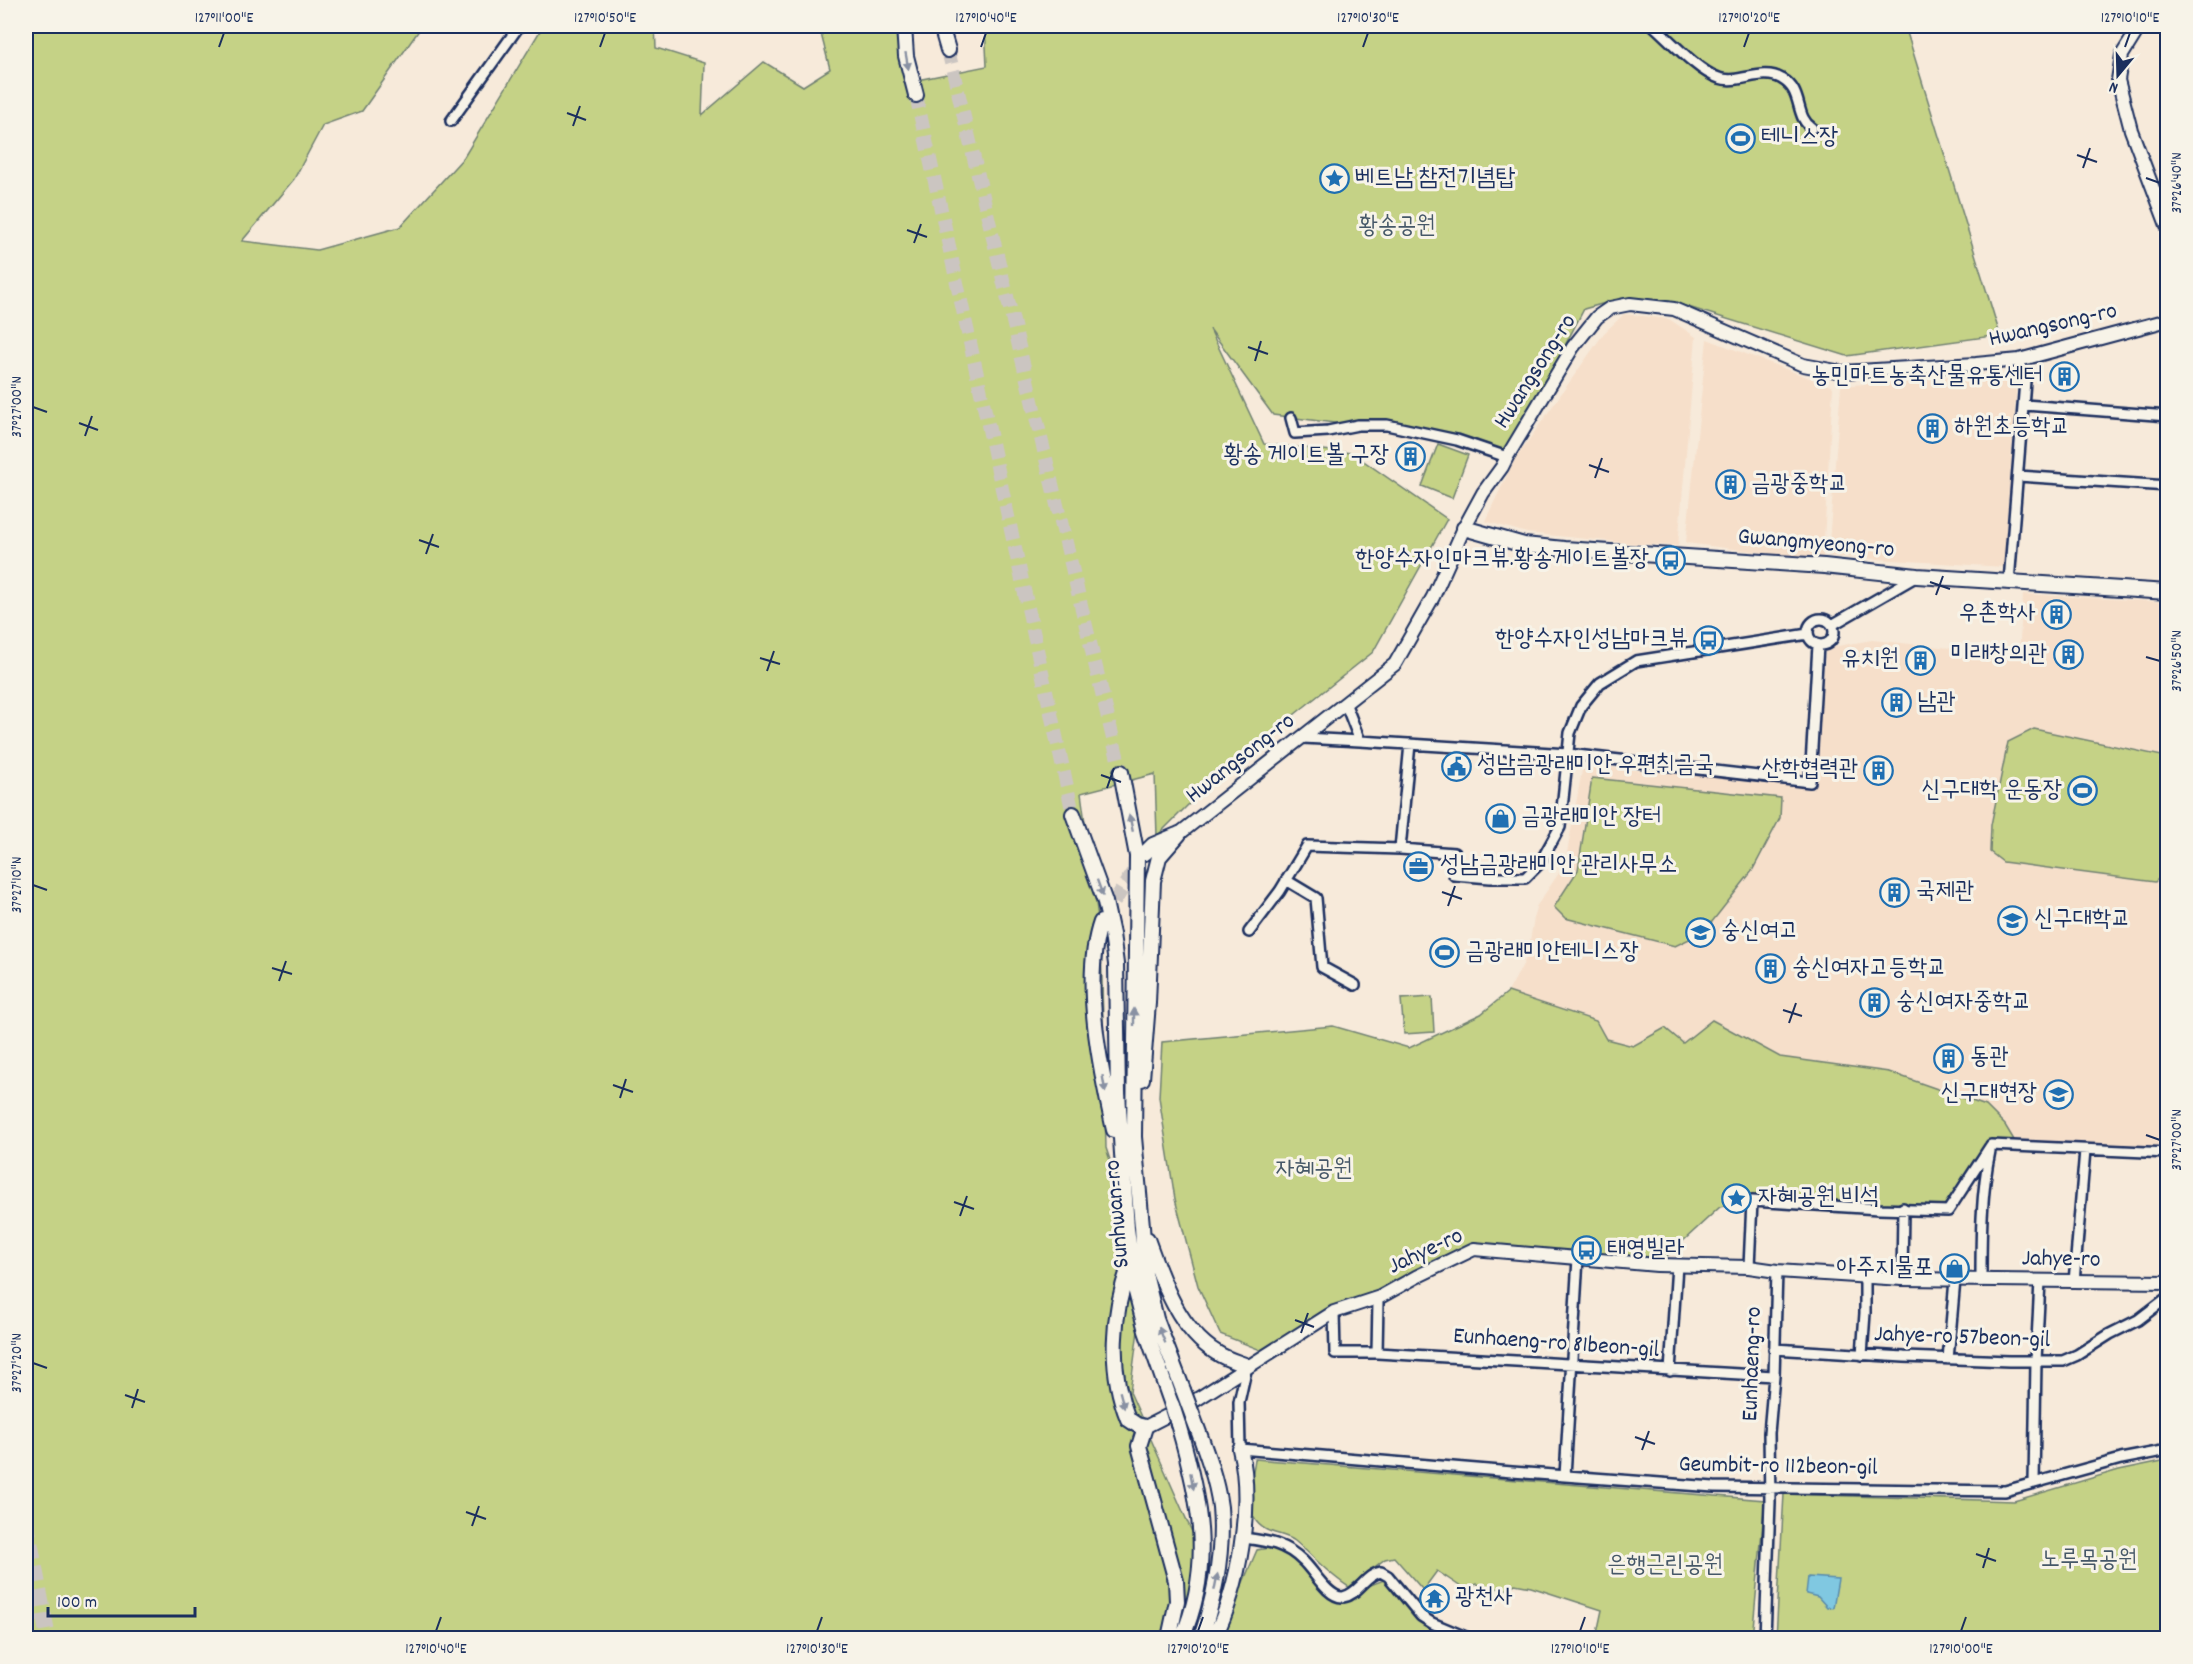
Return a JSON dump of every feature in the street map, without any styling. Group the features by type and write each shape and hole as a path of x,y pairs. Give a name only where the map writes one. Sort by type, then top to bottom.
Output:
{"main road":[{"path":"904,26 906,56 916,95"},
{"path":"941,26 948,50"},
{"name":"Gwangmyeong-ro","path":"1464,528 1497,539 1534,546 1824,566 1917,576 2168,592"},
{"name":"Sunhwan-ro","path":"1121,772 1137,856 1134,1137 1145,1274 1149,1298 1208,1457 1220,1506 1218,1574 1211,1610 1201,1638"},
{"name":"Sunhwan-ro","path":"1073,813 1105,902 1112,934 1117,983 1122,1165 1136,1288 1146,1332 1178,1424 1196,1500 1202,1561 1199,1588 1182,1638"},
{"path":"1145,853 1153,845 1179,834"},
{"path":"1134,1137 1143,1066 1153,881 1160,857 1179,834"},
{"path":"1101,922 1096,937 1093,990 1100,1058 1122,1165"},
{"path":"1142,1226 1161,1278 1177,1310 1189,1326 1216,1353 1247,1366"},
{"path":"1132,1261 1120,1293 1115,1330 1116,1370 1128,1419 1145,1427 1140,1441 1140,1452 1176,1581 1177,1601 1169,1638"},
{"path":"1214,1638 1237,1571 1244,1538 1245,1467 1240,1449"}],"street":[{"path":"451,121 519,26"},
{"path":"1654,26 1686,55 1719,78 1730,79 1770,74 1783,79 1794,89 1801,116 1812,128"},
{"path":"2140,26 2122,55 2118,80 2131,130 2168,228"},
{"name":"Hwangsong-ro","path":"1179,834 1346,705 1395,664 1433,597 1464,528 1483,493 1502,467 1573,347 1597,317 1610,308 1630,304 1674,309 1803,364 1842,372 2019,360 2168,320"},
{"path":"2009,582 2024,405 2025,381 2019,360"},
{"path":"2024,405 2168,416"},
{"path":"1291,418 1295,433 1328,431 1358,425 1387,425 1457,441 1507,457"},
{"path":"2018,476 2168,486"},
{"path":"1832,625 1917,576"},
{"path":"1824,620 1832,625 1833,638 1827,644 1818,645 1810,640 1809,627 1815,621 1824,620"},
{"path":"1249,932 1307,846 1455,853 1454,875 1525,878 1540,863 1560,827 1570,733 1581,706 1600,683 1636,661 1808,634"},
{"path":"1303,738 1569,754 1810,782 1818,645"},
{"path":"1346,705 1360,741"},
{"path":"1400,849 1410,744"},
{"path":"1286,880 1316,898 1322,967 1355,985"},
{"path":"1991,1145 2168,1153"},
{"path":"1749,1267 1752,1201 1869,1209 1902,1208 1948,1211 1991,1145"},
{"path":"1981,1281 1981,1233 1986,1173 1991,1145"},
{"path":"2074,1282 2085,1150"},
{"path":"1902,1208 1902,1278"},
{"name":"Jahye-ro","path":"1145,1427 1188,1405 1334,1312 1380,1297 1474,1249 1677,1265 1749,1267 1777,1271 1902,1278 1981,1281 2168,1282"},
{"path":"1565,1476 1578,1258"},
{"path":"1670,1371 1677,1265"},
{"name":"Eunhaeng-ro","path":"1765,1638 1769,1433 1774,1376 1777,1271"},
{"path":"1862,1355 1865,1276"},
{"path":"1948,1359 1955,1280"},
{"path":"2034,1483 2040,1281"},
{"path":"1377,1353 1380,1297"},
{"name":"Jahye-ro 57beon-gil","path":"1774,1349 1948,1359 2063,1360 2077,1355 2138,1320 2168,1297"},
{"name":"Eunhaeng-ro 81beon-gil","path":"1334,1312 1335,1353 1377,1353 1774,1376"},
{"path":"1240,1449 1239,1402 1247,1366"},
{"name":"Geumbit-ro 112beon-gil","path":"1240,1449 1714,1486 2005,1491 2121,1459 2168,1450"},
{"path":"1244,1538 1283,1545 1304,1561 1332,1594 1341,1597 1346,1596 1371,1576 1382,1572 1388,1576 1420,1616 1468,1638"}],"shaded area":[{"path":"1624,314 1669,319 1696,337 1678,546 1527,533 1485,521 1514,461 1604,333"},
{"name":"금광중학교","path":"1707,339 1833,387 1823,557 1806,558 1686,543"},
{"name":"하원초등학교","path":"1977,375 2017,379 2004,567 1828,556 1841,386"},
{"name":"신구대학교","path":"2023,594 2167,602 2167,1151 2017,1145 1944,1091 1889,1072 1780,1057 1712,1020 1683,1044 1665,1028 1633,1046 1606,1039 1596,1021 1508,992 1527,957 1536,907 1565,864 1583,765 1813,787 1826,648 1872,640 2019,655"}],"green space":[{"name":"황송공원","path":"26,26 422,26 362,111 323,125 294,179 242,241 317,250 400,227 464,157 543,26 655,26 656,48 704,63 702,115 764,62 803,86 830,69 819,26 895,26 907,82 987,66 985,26 1905,26 2000,335 1847,356 1669,301 1623,298 1584,309 1507,457 1396,431 1273,415 1210,329 1264,444 1352,453 1447,519 1373,652 1280,726 1193,800 1157,836 1155,774 1081,793 1101,940 1106,1148 1146,1268 1130,1392 1196,1541 1196,1601 1184,1638 26,1638"},
{"path":"1438,444 1468,455 1452,498 1422,486"},
{"name":"신구대학 운동장","path":"2034,729 2167,757 2167,837 2162,875 2155,882 2003,862 1990,852 1991,825 2008,742"},
{"path":"1592,778 1781,798 1780,818 1752,871 1704,932 1675,946 1565,918 1554,907 1578,870"},
{"name":"자혜공원","path":"1508,992 1596,1021 1606,1039 1633,1046 1665,1028 1683,1043 1712,1020 1780,1057 1889,1072 1986,1106 2005,1125 2017,1145 1991,1143 1948,1211 1742,1201 1720,1207 1657,1265 1474,1249 1334,1312 1268,1353 1220,1334 1198,1286 1175,1199 1159,1097 1162,1042 1333,1026 1409,1048 1481,1014"},
{"path":"1432,997 1434,1032 1404,1034 1401,999"},
{"name":"은행근린공원","path":"1255,1459 1765,1500 1752,1638 1596,1638 1602,1610 1515,1584 1505,1590 1477,1584 1464,1589 1437,1571 1423,1590 1394,1557 1385,1559 1349,1587 1295,1541 1265,1529 1257,1523 1250,1506 1250,1487"},
{"name":"노루목공원","path":"2167,1460 2167,1638 1776,1638 1784,1494 2014,1501 2119,1470"},
{"path":"1281,1546 1338,1598 1352,1601 1360,1589 1389,1578 1417,1606 1438,1632 1456,1638 1219,1638 1257,1550"}],"water":[{"path":"1808,1577 1838,1579 1833,1608 1827,1607 1818,1597 1806,1594"}],"tunnel":[{"path":"948,50 1121,772"},
{"path":"916,95 1073,814"},
{"path":"1103,920 1139,862"},
{"path":"26,1520 48,1638"}],"place":[{"name":"테니스장","path":"1740,138"},
{"name":"베트남 참전기념탑","path":"1334,179"},
{"name":"농민마트농축산물유통센터","path":"2064,377"},
{"name":"하원초등학교","path":"1933,428"},
{"name":"황송 게이트볼 구장","path":"1410,456"},
{"name":"금광중학교","path":"1730,485"},
{"name":"한양수자인마크뷰.황송게이트볼장","path":"1670,560"},
{"name":"우촌학사","path":"2057,614"},
{"name":"한양수자인성남마크뷰","path":"1709,640"},
{"name":"미래창의관","path":"2068,655"},
{"name":"유치원","path":"1920,660"},
{"name":"남관","path":"1896,703"},
{"name":"성남금광래미안 우편취금국","path":"1456,766"},
{"name":"산학협력관","path":"1879,770"},
{"name":"신구대학 운동장","path":"2083,791"},
{"name":"금광래미안 장터","path":"1500,818"},
{"name":"성남금광래미안 관리사무소","path":"1419,866"},
{"name":"국제관","path":"1895,892"},
{"name":"신구대학교","path":"2013,920"},
{"name":"숭신여고","path":"1700,932"},
{"name":"금광래미안테니스장","path":"1444,953"},
{"name":"숭신여자고등학교","path":"1771,969"},
{"name":"숭신여자중학교","path":"1875,1003"},
{"name":"동관","path":"1949,1058"},
{"name":"신구대현장","path":"2058,1094"},
{"name":"자혜공원 비석","path":"1737,1198"},
{"name":"태영빌라","path":"1586,1250"},
{"name":"아주지물포","path":"1954,1269"},
{"name":"광천사","path":"1434,1598"}]}
